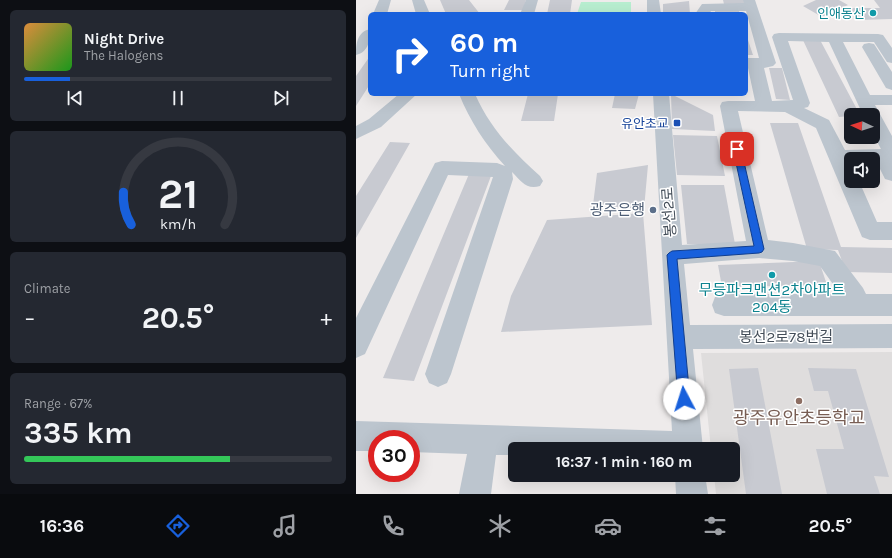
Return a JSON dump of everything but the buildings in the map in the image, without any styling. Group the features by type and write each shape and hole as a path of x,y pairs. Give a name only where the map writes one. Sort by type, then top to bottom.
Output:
{"street":[{"path":"381,12 385,0"},
{"path":"418,0 422,12"},
{"path":"528,12 532,0"},
{"path":"654,0 654,12"},
{"path":"703,12 707,7 750,4 756,63 765,107"},
{"path":"356,51 368,36"},
{"path":"759,249 728,106 788,107 802,103 779,37 878,38"},
{"path":"834,38 869,108"},
{"path":"878,38 892,59"},
{"path":"878,38 892,85"},
{"path":"756,63 788,63"},
{"path":"356,133 375,123 408,96"},
{"path":"468,96 484,128 497,146 533,181"},
{"name":"봉선2로","path":"661,96 672,255 688,442"},
{"path":"874,108 892,100"},
{"path":"788,107 823,124 839,156 870,231 892,231"},
{"path":"880,110 892,110"},
{"path":"880,134 889,156 892,174"},
{"path":"839,156 889,156"},
{"path":"356,345 442,168 497,170 502,172 503,178 438,374"},
{"path":"672,255 759,249 793,252 827,258 855,296 848,305"},
{"path":"724,305 892,305"},
{"name":"봉선2로78번길","path":"679,337 892,336"},
{"path":"356,436 508,442"},
{"path":"475,494 484,440"},
{"name":"봉선2로","path":"691,482 692,494"}],"shaded area":[{"name":"광주유안초등학교","path":"892,352 892,494 716,494 715,482 740,482 740,442 710,442 701,353"}],"green space":[{"path":"581,2 631,2 631,12 578,12"}],"place":[{"name":"인애동산","path":"873,13"},
{"name":"유안초교","path":"677,123"},
{"name":"광주은행","path":"653,210"},
{"name":"무등파크맨션2차아파트 204동","path":"772,275"},
{"name":"광주유안초등학교","path":"799,401"}],"route":[{"path":"684,399 672,255 759,249 737,149"}]}
